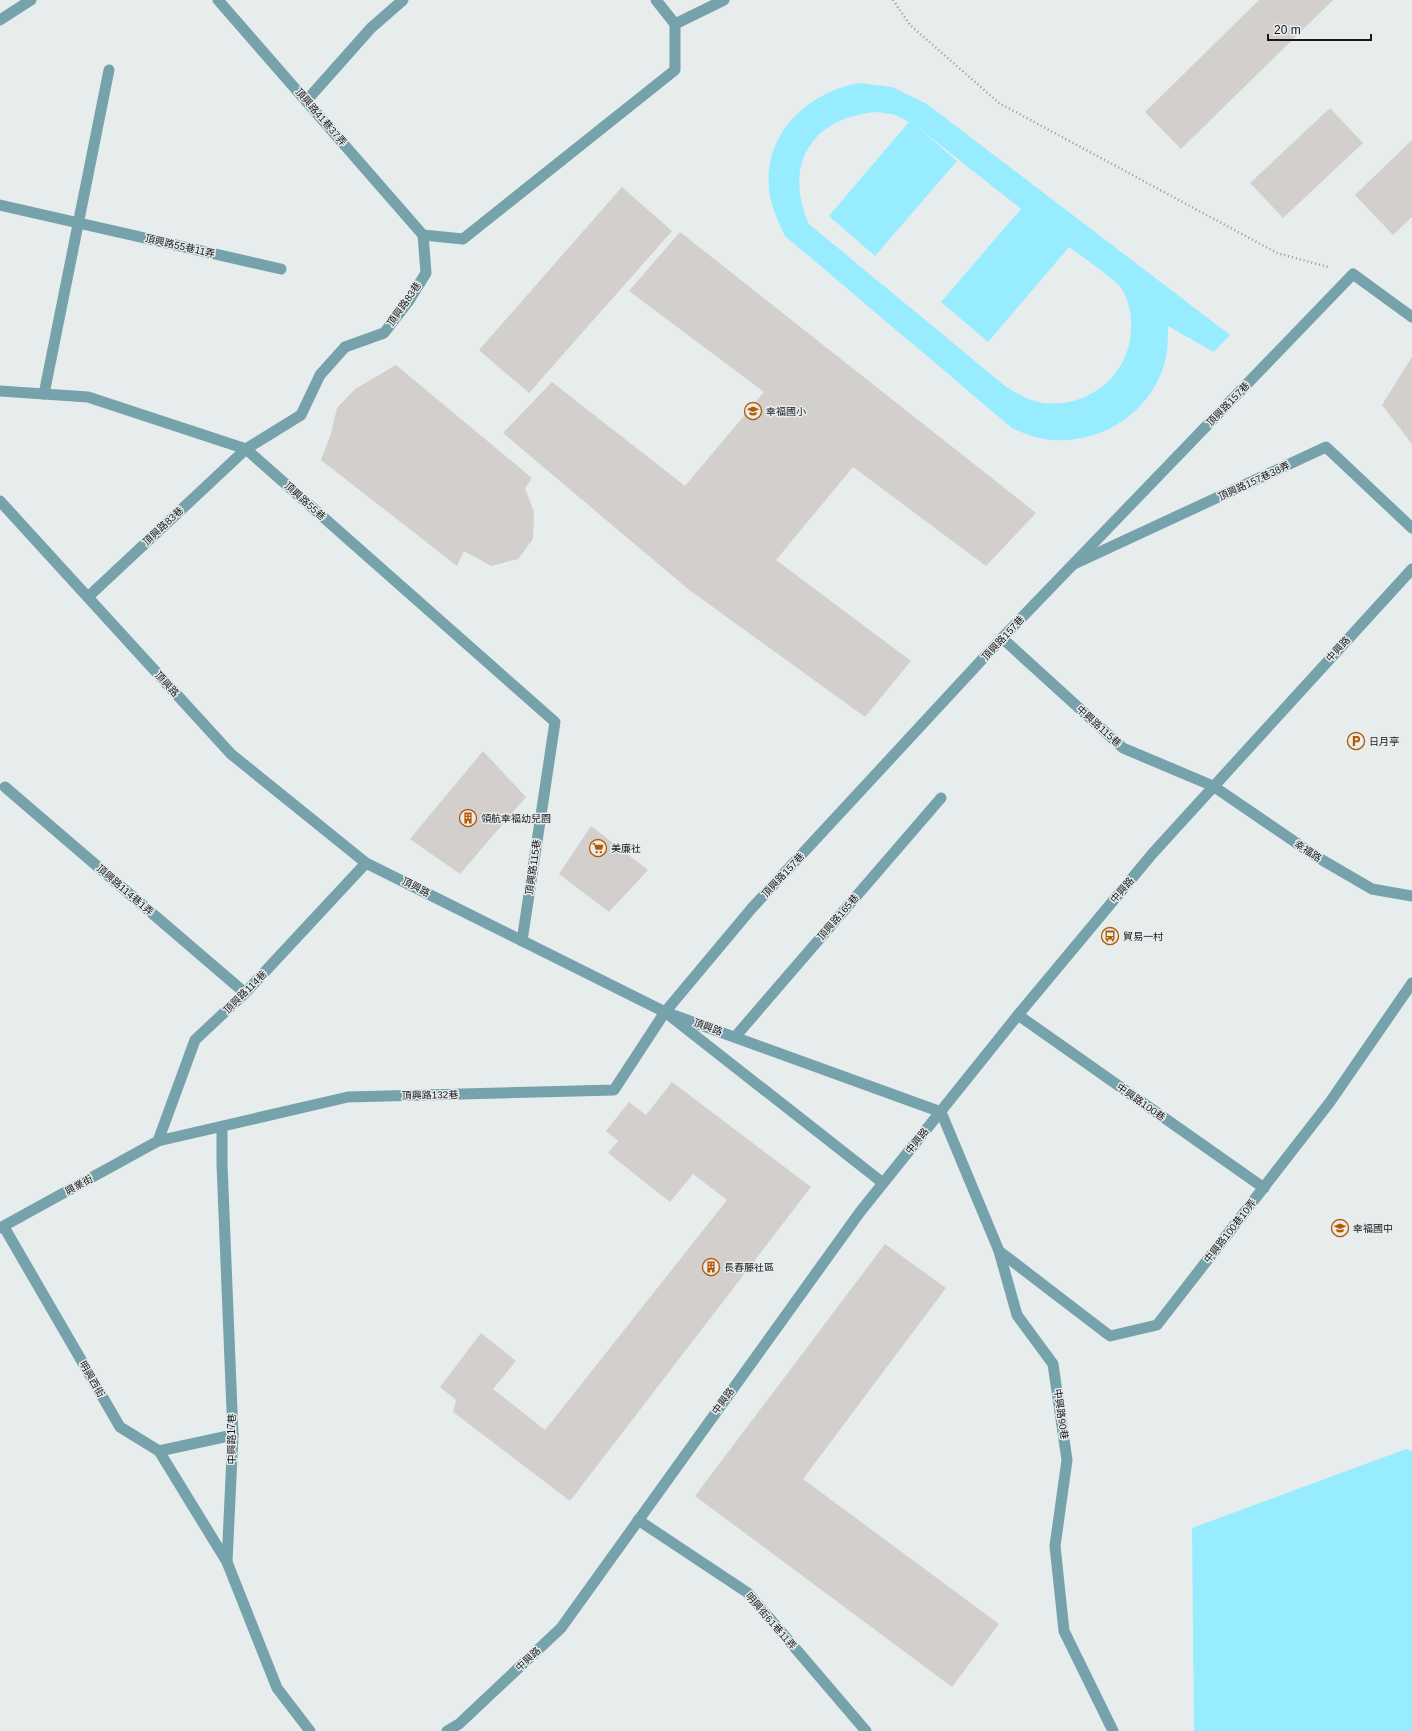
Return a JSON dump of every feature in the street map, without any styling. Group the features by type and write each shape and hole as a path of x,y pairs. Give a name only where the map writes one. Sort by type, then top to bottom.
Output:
{"street":[{"path":"0,20 31,0"},
{"name":"頂興路41巷37弄","path":"218,0 307,100 423,235"},
{"path":"307,100 371,28 403,0"},
{"path":"423,235 463,239 675,70 675,24 656,0"},
{"path":"675,24 724,0"},
{"path":"44,394 109,70"},
{"name":"頂興路55巷11弄","path":"0,205 281,269"},
{"name":"頂興路83巷","path":"88,597 246,449 301,414 320,375 345,347 384,333 408,302 426,273 423,235"},
{"path":"1353,274 1412,317"},
{"name":"頂興路157巷","path":"665,1012 752,908 1002,638 1353,274"},
{"name":"頂興路55巷","path":"0,391 88,398 246,449 554,722"},
{"name":"頂興路157巷38弄","path":"1074,564 1326,447 1412,528"},
{"name":"頂興路","path":"0,501 230,754 366,863 665,1012 941,1112"},
{"name":"中興路","path":"447,1731 459,1724 561,1628 841,1238 883,1183 1018,1015 1153,853 1412,569"},
{"name":"中興路115巷","path":"1002,638 1123,748 1213,786"},
{"name":"頂興路115巷","path":"522,941 554,722"},
{"name":"幸福路","path":"1213,786 1317,857 1372,889 1412,896"},
{"name":"頂興路114巷1弄","path":"5,787 244,993"},
{"name":"頂興路165巷","path":"735,1037 941,798"},
{"name":"頂興路114巷","path":"158,1141 195,1040 244,993 366,863"},
{"name":"中興路100巷10弄","path":"999,1251 1110,1336 1158,1325 1330,1102 1412,983"},
{"path":"665,1012 883,1183"},
{"name":"頂興路132巷","path":"158,1141 348,1097 614,1090 665,1012"},
{"name":"中興路100巷","path":"1018,1015 1264,1188"},
{"name":"中興路90巷","path":"941,1112 999,1251 1017,1315 1054,1364 1067,1460 1055,1546 1064,1632 1112,1731"},
{"name":"中興路17巷","path":"222,1127 222,1164 233,1435 227,1562 277,1688 310,1731"},
{"name":"興業街","path":"2,1227 158,1141"},
{"name":"明興西街","path":"2,1227 120,1427 159,1451"},
{"path":"227,1562 159,1451 233,1435"},
{"name":"明興街61巷11弄","path":"638,1520 748,1593 866,1731"}],"path":[{"path":"893,0 910,25 999,103 1276,253 1353,274"}],"shaded area":[{"path":"858,83 892,87 927,104 1230,335 1214,352 1168,326 1166,358 1156,385 1146,400 1134,412 1120,423 1104,431 1088,437 1070,440 1052,440 1032,436 1012,428 785,236 774,212 770,196 769,175 772,155 779,138 790,122 804,108 820,97 838,89","holes":["878,112 896,115 909,122 829,216 875,256 957,161 915,125 1021,209 941,302 988,342 1069,247 1113,280 1122,289 1130,309 1131,330 1129,347 1113,376 1101,387 1087,396 1071,402 1055,404 1033,401 1017,393 1005,386 809,224 802,202 799,182 802,163 809,147 820,133 836,123 855,116"]},
{"path":"1406,1449 1412,1451 1412,1731 1194,1731 1192,1528"}],"building":[{"path":"1259,0 1333,0 1181,149 1145,112"},
{"path":"1330,108 1363,143 1283,218 1250,183"},
{"path":"1412,140 1412,217 1393,235 1355,195"},
{"path":"622,187 672,231 529,393 479,350"},
{"path":"680,232 1036,513 986,566 853,467 776,560 911,661 865,717 688,589 503,433 552,382 685,486 764,392 629,291"},
{"path":"1412,357 1412,444 1382,405"},
{"path":"396,365 532,478 525,488 534,512 533,539 518,559 491,566 464,551 457,566 321,460 331,434 337,408 355,389"},
{"name":"領航幸福幼兒園","path":"483,751 526,797 460,874 410,839"},
{"name":"美廉社","path":"591,826 648,870 609,912 559,874"},
{"name":"長春藤社區","path":"672,1082 811,1187 570,1501 453,1412 456,1400 440,1387 481,1333 516,1361 493,1389 545,1430 727,1200 693,1174 670,1202 608,1153 618,1141 606,1131 629,1102 646,1115"},
{"path":"885,1244 946,1288 803,1479 999,1624 952,1687 695,1496"}],"place":[{"name":"幸福國小","path":"753,411"},
{"name":"日月亭","path":"1356,741"},
{"name":"領航幸福幼兒園","path":"468,818"},
{"name":"美廉社","path":"598,848"},
{"name":"貿易一村","path":"1110,936"},
{"name":"幸福國中","path":"1340,1228"},
{"name":"長春藤社區","path":"711,1267"}]}
